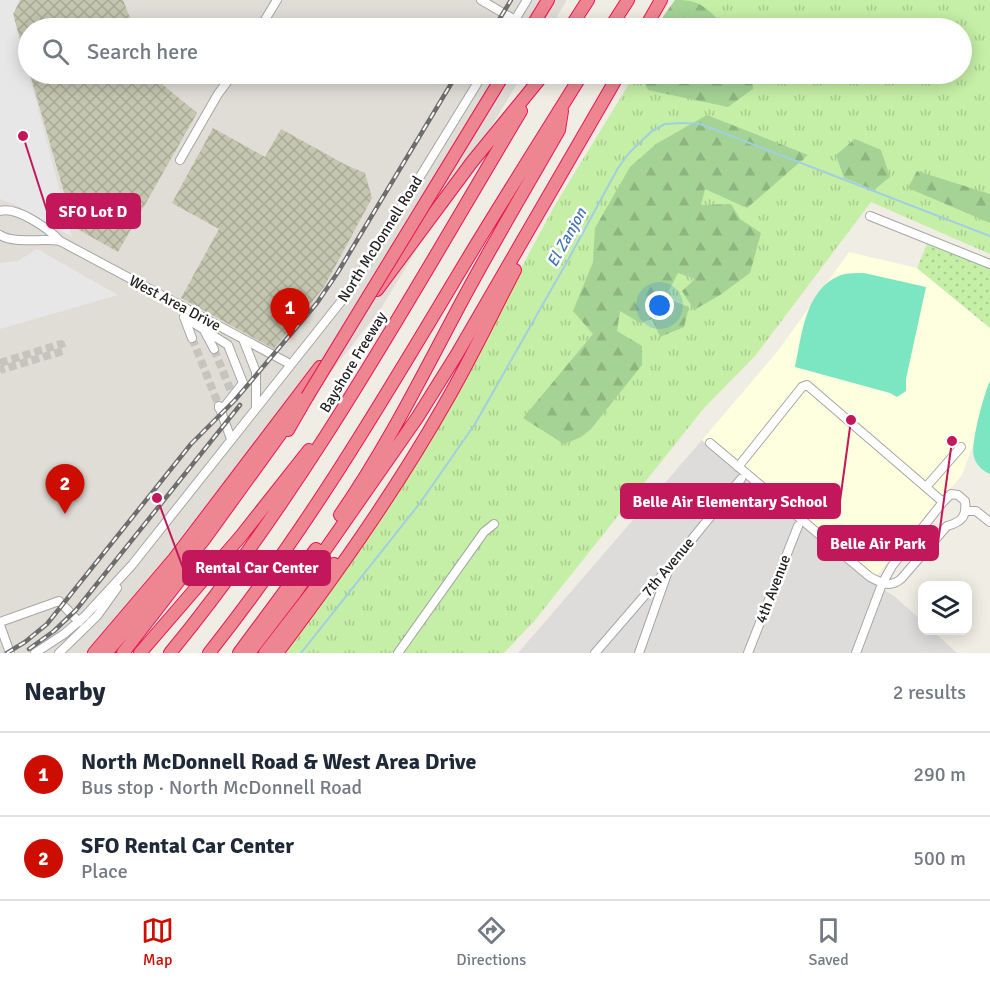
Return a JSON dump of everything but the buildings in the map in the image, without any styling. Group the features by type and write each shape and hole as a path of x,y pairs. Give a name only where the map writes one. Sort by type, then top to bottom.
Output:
{"highway":[{"path":"537,18 548,0"},
{"path":"576,18 588,0"},
{"path":"616,18 628,0"},
{"path":"651,18 661,0"},
{"path":"123,653 205,542 307,397 498,84"},
{"path":"94,653 180,552 472,162 535,84"},
{"name":"Bayshore Freeway","path":"170,653 217,595 265,529 340,412 537,84"},
{"path":"209,653 273,569 332,482 576,84"},
{"path":"249,653 300,586 417,418 613,84"},
{"path":"239,653 321,543 382,449 483,263 559,130 564,104"},
{"path":"277,653 337,573 421,444 469,358 570,160"},
{"path":"140,653 241,536 340,412"},
{"path":"265,653 322,580 421,444"},
{"path":"106,653 205,542"}],"street":[{"path":"266,18 277,0"},
{"path":"482,0 512,18"},
{"path":"516,18 527,0"},
{"path":"180,160 226,84"},
{"name":"North McDonnell Road","path":"59,653 98,616 132,565 351,289 477,84"},
{"name":"West Area Drive","path":"0,211 8,209 18,213 44,227 60,241 290,364"},
{"path":"870,216 990,264"},
{"name":"West Area Drive","path":"0,235 6,239 60,241"},
{"path":"181,305 192,338"},
{"path":"184,317 228,345 243,383 225,406 219,407 231,439"},
{"path":"202,330 210,339 214,349"},
{"path":"243,339 256,372 256,407"},
{"path":"738,466 802,387 807,385 943,502"},
{"path":"710,443 870,577 882,584 894,585 946,526 957,524 964,517 965,501 958,495 951,494 892,566 882,584 856,653"},
{"path":"926,487 961,447"},
{"name":"7th Avenue","path":"595,653 741,479"},
{"path":"981,515 990,508"},
{"path":"966,511 976,511 990,522"},
{"path":"398,653 484,532 494,525"},
{"name":"4th Avenue","path":"748,653 798,526"},
{"name":"North McDonnell Road","path":"35,653 79,622 132,565"},
{"path":"639,653 670,565"},
{"path":"10,653 0,624 59,601 79,622"}],"shaded area":[{"path":"0,0 567,0 556,18 18,18 18,84 517,84 380,310 108,653 0,653"},
{"path":"0,0 20,0 13,14 18,33 18,84 32,84 72,237 18,206 0,199"},
{"path":"20,0 123,0 130,18 18,18 18,32 13,14"},
{"path":"33,84 162,84 197,113 118,252 74,227"},
{"path":"213,128 265,157 281,129 365,173 372,198 324,287 274,349 181,298 219,229 172,203"},
{"path":"37,249 118,295 0,329 0,263 18,261"},
{"path":"849,252 917,268 990,328 990,399 962,475 871,582 702,440 777,352"},
{"path":"702,440 871,582 894,596 918,617 918,635 937,635 957,653 518,653"}],"green space":[{"path":"675,0 697,3 717,18 662,18"},
{"path":"679,0 990,0 990,254 871,202 755,356 704,408 535,620 504,653 270,653 347,555 449,403 555,205 629,84 972,84 972,18 668,18"},
{"path":"645,84 753,84 753,89 728,107 648,90"},
{"path":"707,115 808,155 747,208 705,189 701,205 731,204 740,219 761,233 750,273 720,295 694,310 682,291 695,279 678,273 665,298 689,307 684,327 660,337 652,319 640,323 620,311 617,331 642,346 642,365 591,429 581,437 564,444 523,418 593,334 573,311 593,262 595,228 630,167 656,144"},
{"path":"855,139 881,150 890,177 874,190 844,178 836,155"},
{"path":"917,171 990,194 990,223 908,188"},
{"path":"927,244 990,268 990,328 917,268"},
{"path":"864,273 926,287 906,379 906,391 897,397 890,393 795,367 807,314 820,291 841,275"},
{"path":"990,381 990,474 978,465 973,451 978,419"}],"waterway":[{"name":"El Zanjon","path":"301,653 420,503 475,424 618,168 630,152 652,131 665,124 700,124 990,236"}],"tunnel":[{"path":"192,338 219,406"},
{"path":"0,363 61,344 63,351 0,370"},
{"path":"214,349 232,394"}],"railway":[{"path":"500,18 511,0"},
{"path":"7,653 47,624 191,444 235,400 317,303 451,84"},
{"path":"29,649 54,631 76,610 240,405"}],"place":[{"name":"SFO Lot D","path":"23,136"},
{"name":"North McDonnell Road & West Area Drive","path":"290,338"},
{"name":"Belle Air Elementary School","path":"851,420"},
{"name":"Belle Air Park","path":"952,441"},
{"name":"Rental Car Center","path":"157,498"},
{"name":"SFO Rental Car Center","path":"65,514"}]}
